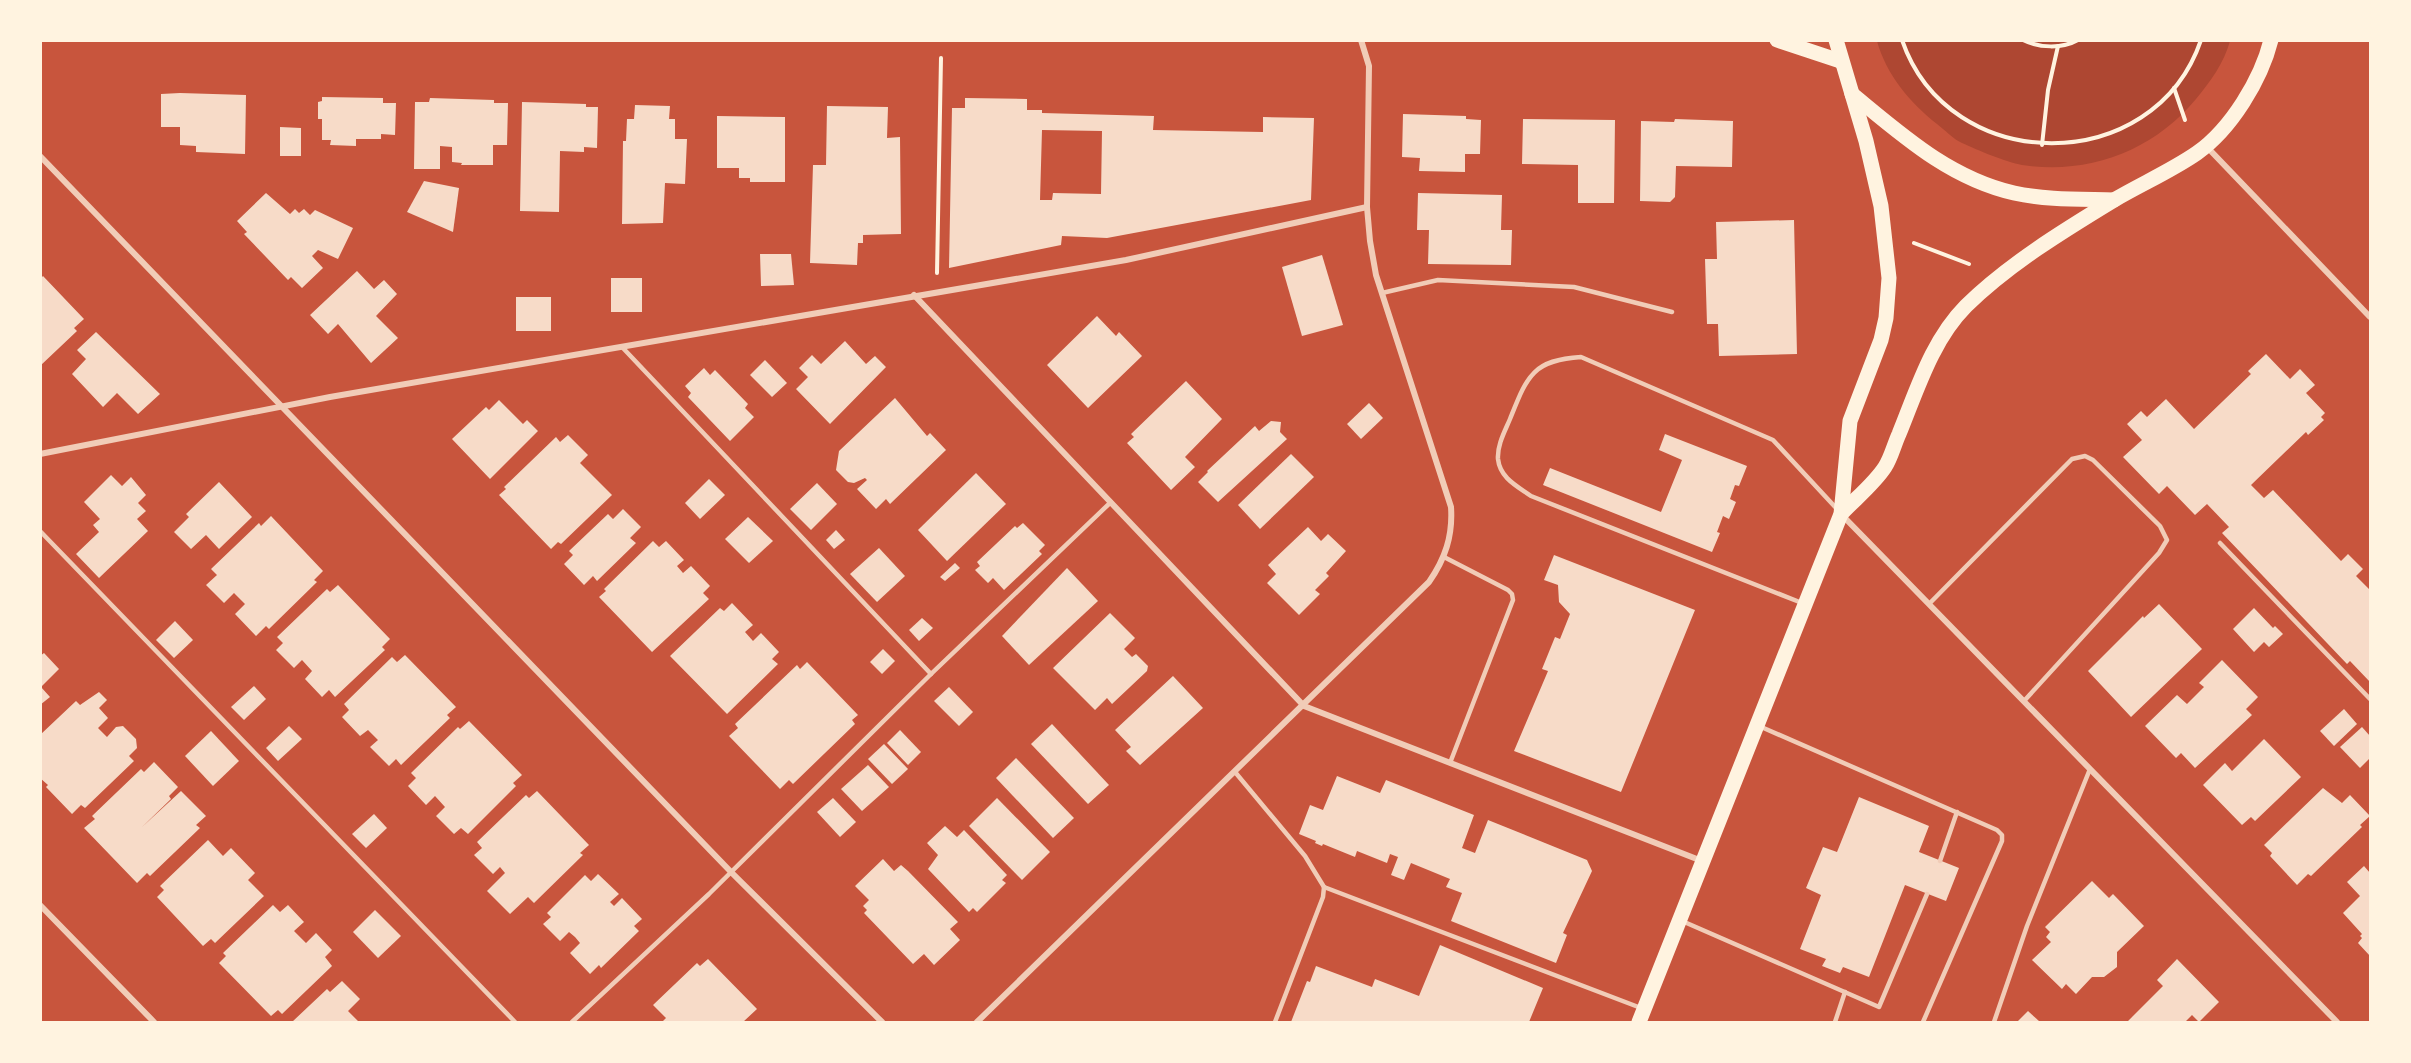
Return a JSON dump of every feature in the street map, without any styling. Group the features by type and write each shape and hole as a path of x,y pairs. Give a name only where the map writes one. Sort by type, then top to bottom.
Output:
{"main road":[{"path":"1777,40 1840,61"},
{"path":"1641,1016 1841,514 1850,421 1881,340 1886,318 1889,278 1881,206 1836,40"},
{"path":"1841,514 1885,468 1932,356 1953,321 1966,306 2002,275 2114,200 2206,146 2245,100 2258,77 2271,40"},
{"path":"1852,94 1934,159 1979,183 2033,196 2114,200"}],"street":[{"path":"977,1023 1430,582 1444,557 1450,536 1450,507 1372,255 1367,207 1369,66 1361,40"},
{"path":"2206,146 2370,317"},
{"path":"40,156 732,873 882,1023"},
{"path":"40,454 281,406 1126,260 1367,207"},
{"path":"914,296 1304,706 1702,861"},
{"path":"1841,514 2337,1023"},
{"path":"40,905 154,1023"}],"lane":[{"path":"1382,293 1438,280 1574,287 1672,312"},
{"path":"622,347 931,674"},
{"path":"1805,604 1531,496 1507,480 1498,460 1499,444 1525,384 1539,368 1558,358 1581,357 1773,440 1841,514"},
{"path":"1929,604 2072,459 2085,456 2093,460 2160,526 2166,540 2159,553 2024,701"},
{"path":"572,1023 732,873 931,674 1111,502"},
{"path":"40,531 515,1023"},
{"path":"2220,543 2370,699"},
{"path":"1444,557 1508,590 1513,600 1450,763"},
{"path":"1757,725 1998,830 2002,835 2002,841 1923,1023"},
{"path":"1994,1023 2027,926 2090,770"},
{"path":"1235,772 1305,856 1324,887 1641,1016"},
{"path":"1940,861 1957,812"},
{"path":"1275,1023 1323,897 1324,887"},
{"path":"1679,920 1879,1007 1928,894"},
{"path":"1835,1023 1845,992"}],"path":[{"path":"1902,40 1917,71 1936,94 1958,114 1984,130 2012,140 2042,145 2072,144 2100,137 2128,126 2152,109 2174,88 2189,67 2201,40"},
{"path":"2023,40 2031,45 2058,46 2078,40"},
{"path":"2042,145 2048,90 2058,46"},
{"path":"937,292 941,58"},
{"path":"2174,88 2185,120"},
{"path":"1914,243 1969,264"}],"shaded area":[{"path":"1877,41 2230,41 2220,65 2206,86 2179,117 2160,133 2118,155 2095,162 2047,167 2022,165 2008,161 1955,139 1927,116 1900,87 1886,65"}],"building":[{"path":"161,94 246,95 245,154 196,152 196,146 180,145 180,127 161,127"},
{"path":"322,97 383,98 383,103 396,103 395,135 381,134 381,139 356,139 356,146 330,145 331,140 322,140 322,119 318,119 318,102 322,101"},
{"path":"430,98 494,100 494,103 508,103 507,145 493,145 493,165 461,165 462,163 452,162 452,147 440,146 440,169 414,169 415,102 429,102"},
{"path":"965,98 1027,99 1027,110 1042,110 1042,113 1154,116 1153,130 1263,132 1263,117 1314,118 1311,200 1107,238 1062,236 1061,245 949,268 952,108 965,108","holes":["1042,130 1102,131 1101,194 1053,193 1052,200 1040,200"]},
{"path":"522,102 586,104 586,107 598,107 597,148 584,147 584,152 560,151 559,212 520,211"},
{"path":"635,105 670,106 669,119 675,119 675,139 687,139 685,184 665,183 663,223 622,224 623,141 626,141 627,119 634,119"},
{"path":"827,106 888,107 887,138 900,137 901,234 863,235 863,243 858,243 857,265 810,263 813,165 826,165"},
{"path":"1403,114 1466,116 1466,119 1481,120 1480,154 1465,154 1465,172 1419,171 1420,158 1402,157"},
{"path":"717,116 785,117 785,182 750,182 750,178 739,178 739,168 717,168"},
{"path":"1523,119 1615,120 1614,203 1578,203 1578,165 1522,164"},
{"path":"1675,119 1733,121 1732,167 1676,166 1675,197 1670,202 1640,201 1641,121 1674,122"},
{"path":"280,127 301,128 301,156 280,156"},
{"path":"424,181 459,188 453,232 407,212"},
{"path":"266,193 290,214 295,209 299,213 304,209 310,215 315,210 353,228 338,259 318,250 312,256 323,268 302,288 291,277 288,280 244,234 247,232 237,221"},
{"path":"1418,193 1502,195 1501,230 1512,230 1511,265 1428,264 1429,230 1417,230"},
{"path":"1794,220 1797,354 1719,356 1718,324 1707,324 1705,259 1717,259 1716,222"},
{"path":"760,254 791,254 794,285 761,286"},
{"path":"1322,255 1343,325 1302,336 1282,267"},
{"path":"357,271 374,289 384,280 397,294 376,316 398,338 371,363 338,324 328,334 310,315"},
{"path":"43,276 84,319 74,328 77,331 40,366 40,279"},
{"path":"611,278 642,278 642,312 611,312"},
{"path":"516,297 551,297 551,331 516,331"},
{"path":"1097,316 1116,336 1119,332 1142,356 1088,408 1047,365"},
{"path":"96,332 160,394 138,414 117,393 103,407 72,374 86,359 77,350"},
{"path":"845,341 866,364 875,356 886,367 830,424 796,389 808,377 799,368 812,355 821,364"},
{"path":"2266,354 2290,379 2300,369 2315,385 2306,393 2325,413 2321,417 2324,420 2308,435 2306,432 2251,485 2264,498 2273,490 2341,561 2348,554 2363,569 2356,576 2370,590 2370,682 2350,661 2347,664 2222,533 2229,527 2207,504 2195,515 2167,486 2159,494 2123,457 2142,440 2127,424 2141,411 2147,417 2166,399 2194,429 2251,374 2248,371"},
{"path":"765,360 787,383 772,397 750,375"},
{"path":"704,368 710,375 715,370 748,404 745,408 754,417 730,441 688,397 691,393 685,386"},
{"path":"1186,381 1222,419 1185,457 1195,467 1171,490 1127,443 1134,437 1131,434"},
{"path":"895,398 927,436 930,433 946,450 890,504 886,499 876,509 857,489 867,480 865,478 854,483 848,482 836,470 839,451"},
{"path":"499,400 523,424 527,420 538,431 490,479 452,439 486,407 489,410"},
{"path":"1369,403 1383,418 1361,439 1347,424"},
{"path":"1271,421 1281,422 1280,432 1287,439 1218,502 1198,482 1255,426 1259,431"},
{"path":"1665,434 1747,466 1739,486 1735,485 1730,499 1736,502 1729,519 1723,516 1717,532 1720,533 1712,552 1543,485 1550,468 1661,512 1682,460 1659,450"},
{"path":"568,435 588,455 580,463 612,495 561,544 558,542 551,549 499,495 506,489 504,487 556,437 560,442"},
{"path":"1291,454 1314,477 1260,529 1238,505"},
{"path":"976,473 1006,504 947,561 918,530"},
{"path":"111,475 122,486 131,477 146,495 138,503 146,511 137,519 148,531 99,578 76,554 99,532 93,525 100,519 84,502"},
{"path":"709,479 725,495 700,519 685,503"},
{"path":"219,482 252,517 219,549 206,535 191,549 174,532 189,517 186,514"},
{"path":"817,483 837,504 811,530 790,509"},
{"path":"623,509 641,527 630,538 636,543 597,581 593,576 584,585 564,564 573,555 569,551 608,514 613,519"},
{"path":"271,516 323,571 314,580 317,582 269,629 266,626 256,636 235,614 245,604 234,593 224,603 206,585 217,575 211,569 259,523 261,526"},
{"path":"748,517 773,541 749,563 725,539"},
{"path":"1023,523 1045,545 1039,551 1042,554 1004,590 993,578 988,583 975,570 980,566 977,562 1015,526 1017,528"},
{"path":"1308,527 1321,541 1328,534 1346,551 1326,573 1329,576 1315,590 1320,594 1299,615 1267,583 1276,574 1268,565"},
{"path":"836,530 845,540 834,549 826,540"},
{"path":"653,541 659,547 666,541 684,560 677,566 683,573 691,566 710,586 703,593 709,599 652,652 599,597 606,591 604,589"},
{"path":"879,548 905,576 877,602 850,574"},
{"path":"1554,555 1695,610 1621,792 1514,751 1548,671 1542,669 1555,637 1560,639 1570,614 1559,602 1558,585 1544,580"},
{"path":"955,563 960,568 945,581 940,577"},
{"path":"1067,568 1098,601 1029,665 1002,636"},
{"path":"338,585 390,639 382,647 385,650 335,697 329,690 322,697 305,679 312,671 302,660 294,668 276,650 283,643 277,637 327,589 330,592"},
{"path":"732,603 753,625 745,632 753,641 761,633 779,652 772,659 778,664 727,714 670,656 720,608 724,611"},
{"path":"2159,604 2202,649 2131,717 2088,671 2143,616 2144,618"},
{"path":"2254,608 2273,628 2275,626 2283,634 2269,647 2264,642 2254,652 2233,629"},
{"path":"1110,613 1135,638 1124,649 1132,657 1136,654 1148,666 1147,671 1112,704 1107,698 1095,710 1053,668"},
{"path":"922,618 933,628 919,641 909,630"},
{"path":"175,621 193,640 174,658 156,640"},
{"path":"883,649 895,661 882,674 870,662"},
{"path":"44,653 59,669 41,687 50,697 40,705 40,656"},
{"path":"405,655 456,707 447,715 450,718 401,765 396,759 389,766 370,747 378,740 368,730 360,736 342,717 349,710 344,704 392,657 397,662"},
{"path":"2222,660 2258,697 2246,709 2252,715 2195,768 2181,753 2176,758 2145,726 2177,695 2187,704 2204,687 2199,683"},
{"path":"807,662 858,715 852,720 855,724 793,784 789,780 780,789 729,736 738,728 735,724 797,665 800,669"},
{"path":"1173,676 1203,708 1140,765 1126,751 1131,747 1115,730"},
{"path":"254,686 266,699 244,720 231,707"},
{"path":"949,687 973,712 959,726 934,701"},
{"path":"99,692 107,700 99,708 108,718 98,728 107,737 116,727 123,726 136,739 137,748 129,756 134,761 85,808 81,805 72,814 40,778 40,735 76,701 80,705"},
{"path":"2344,709 2357,724 2334,746 2320,731"},
{"path":"469,721 522,775 513,783 516,786 468,834 461,828 454,834 436,816 445,807 435,796 426,805 408,786 416,778 411,773 458,727 460,729"},
{"path":"1052,724 1109,785 1088,804 1031,744"},
{"path":"289,726 302,739 278,761 266,748"},
{"path":"2362,727 2370,736 2370,758 2360,768 2340,747"},
{"path":"900,730 921,752 908,765 887,743"},
{"path":"211,731 239,761 213,786 185,756"},
{"path":"2264,739 2301,777 2255,821 2251,817 2242,825 2203,785 2225,763 2232,771"},
{"path":"884,744 908,769 892,784 868,759"},
{"path":"1016,758 1074,818 1053,838 996,778"},
{"path":"154,762 178,787 169,796 171,799 141,828 181,791 206,816 196,825 200,828 150,876 147,873 137,883 84,828 95,819 92,816 141,769 144,772"},
{"path":"868,765 889,787 862,811 841,789"},
{"path":"1337,776 1380,793 1386,780 1474,815 1462,848 1475,853 1488,820 1587,860 1592,871 1563,933 1567,935 1556,963 1451,921 1462,893 1446,887 1450,879 1411,863 1404,880 1391,875 1398,857 1390,854 1387,863 1357,851 1355,857 1323,844 1322,846 1299,834 1310,805 1323,810"},
{"path":"2323,788 2342,803 2350,795 2370,816 2360,825 2362,827 2311,876 2308,874 2297,885 2270,856 2272,853 2264,845"},
{"path":"537,791 589,845 580,853 583,855 534,903 528,897 510,914 487,891 505,873 500,867 493,874 474,855 482,848 477,842 526,795 529,798"},
{"path":"1859,797 1929,826 1919,852 1959,868 1946,901 1905,885 1869,977 1843,967 1840,973 1822,966 1826,959 1800,949 1821,895 1806,888 1823,847 1837,852"},
{"path":"833,798 856,822 840,837 817,812"},
{"path":"997,798 1050,852 1022,880 969,826"},
{"path":"374,814 387,828 366,848 352,834"},
{"path":"945,826 957,837 964,830 1007,875 1002,880 1006,883 977,912 973,908 969,912 928,869 938,855 927,843"},
{"path":"208,840 223,856 231,848 255,873 248,880 264,896 215,943 211,939 203,946 157,897 164,890 160,886"},
{"path":"883,859 894,871 901,865 958,922 950,929 960,940 934,965 924,954 913,964 864,913 867,910 863,906 869,900 855,886"},
{"path":"2364,866 2370,873 2370,956 2358,943 2362,934 2343,913 2360,896 2347,882"},
{"path":"598,874 619,894 610,902 614,906 622,898 642,919 634,926 639,931 601,968 599,965 590,974 570,953 580,943 575,937 569,932 560,941 543,924 551,917 547,913 585,875 591,881"},
{"path":"2092,881 2109,898 2113,894 2144,926 2117,952 2117,967 2104,977 2092,977 2076,994 2066,984 2062,989 2032,960 2051,942 2046,937 2050,932 2045,927"},
{"path":"273,905 280,912 288,905 304,922 294,931 306,943 316,933 332,950 325,957 332,966 282,1014 278,1010 271,1016 219,963 226,956 223,953"},
{"path":"375,910 401,936 378,958 353,932"},
{"path":"1440,945 1543,988 1529,1022 1291,1022 1307,981 1310,982 1316,966 1372,987 1375,979 1419,996"},
{"path":"708,959 757,1009 743,1022 662,1022 666,1018 653,1005 697,963 700,966"},
{"path":"2177,959 2219,1002 2199,1022 2192,1015 2185,1022 2127,1022 2163,986 2157,980"},
{"path":"342,981 360,999 348,1011 359,1022 292,1022 327,989 330,992"},
{"path":"2028,1011 2040,1022 2017,1022"}]}
